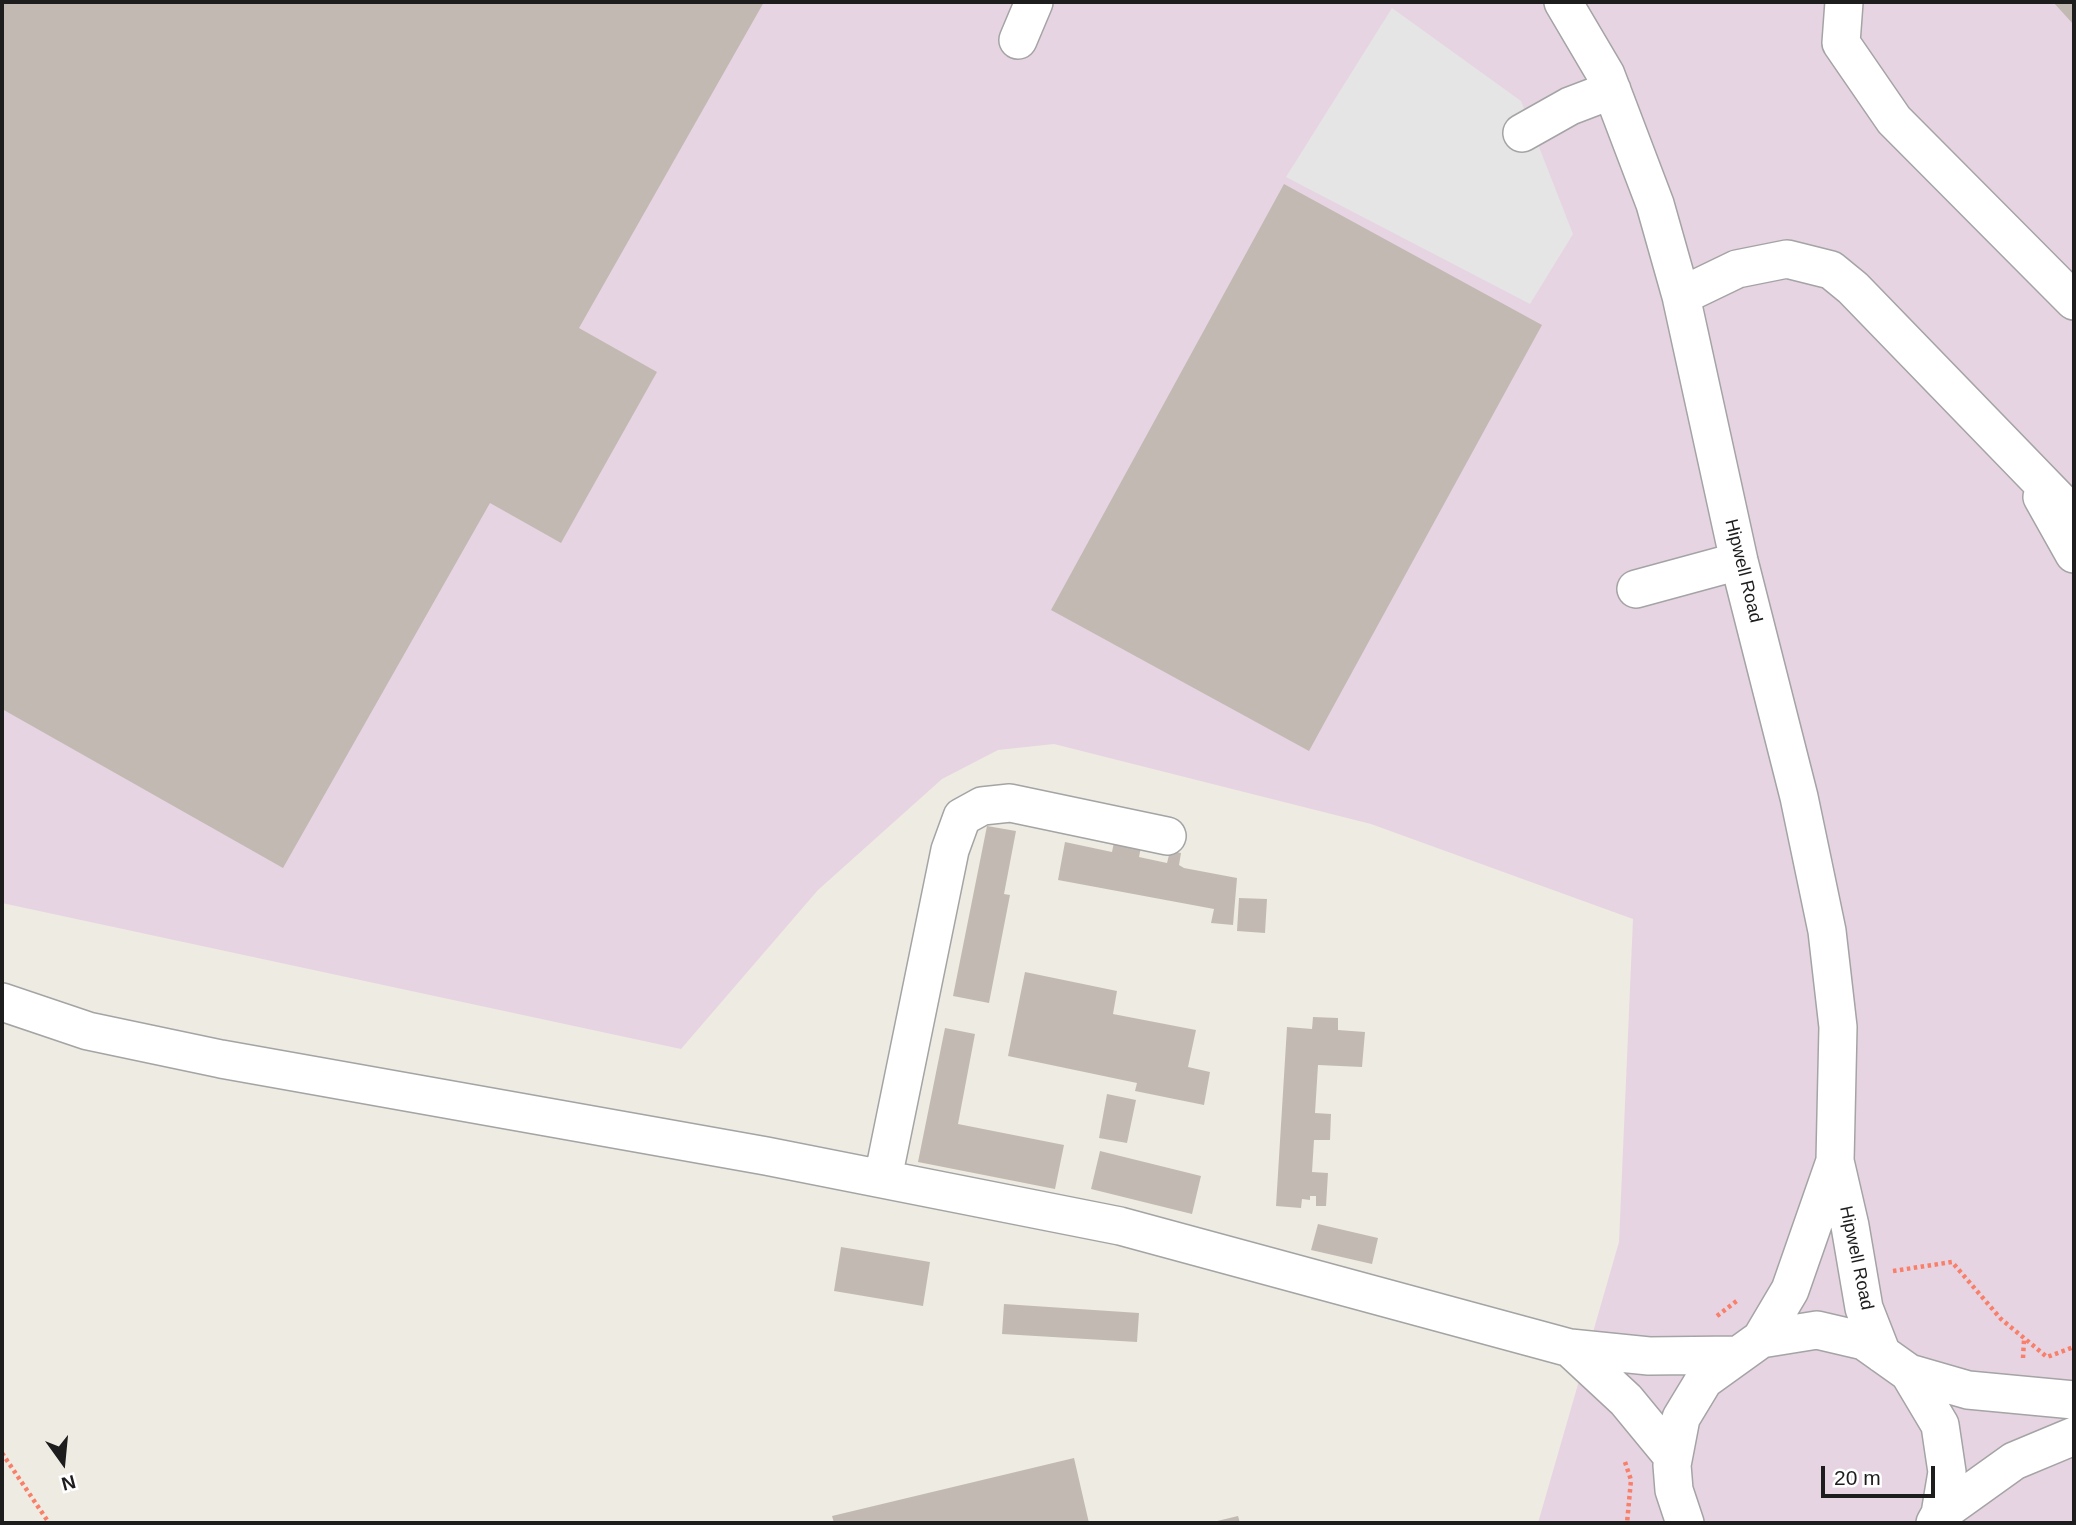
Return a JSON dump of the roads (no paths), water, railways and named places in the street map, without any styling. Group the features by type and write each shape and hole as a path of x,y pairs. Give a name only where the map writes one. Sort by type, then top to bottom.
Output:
{"street":[{"path":"1017,40 1034,2"},
{"name":"Hipwell Road","path":"1563,2 1582,29 1612,90 1655,204 1681,296 1739,561 1800,797 1827,931 1838,1027 1835,1161 1850,1226 1864,1308 1896,1363 1940,1425 1947,1472 1938,1518"},
{"path":"1844,2 1841,43 1895,120 2074,302"},
{"path":"1522,133 1570,106 1612,90"},
{"path":"1681,296 1737,269 1787,259 1831,270 1853,288 2074,516"},
{"path":"2023,462 2074,554"},
{"path":"1636,589 1739,561"},
{"path":"883,1178 950,850 962,817 982,806 1010,803 1167,836"},
{"path":"2,1002 88,1031 221,1059 883,1178 1120,1226 1570,1348 1649,1356 1749,1347 1817,1330 1864,1341 1896,1363 1968,1390 2074,1400"},
{"name":"Hipwell Road","path":"1749,1347 1790,1290 1835,1161"},
{"path":"1677,1516 1674,1457 1681,1418 1704,1380 1749,1347"},
{"path":"1570,1348 1626,1401 1674,1457"},
{"path":"1938,1518 2014,1461 2074,1436"}]}
